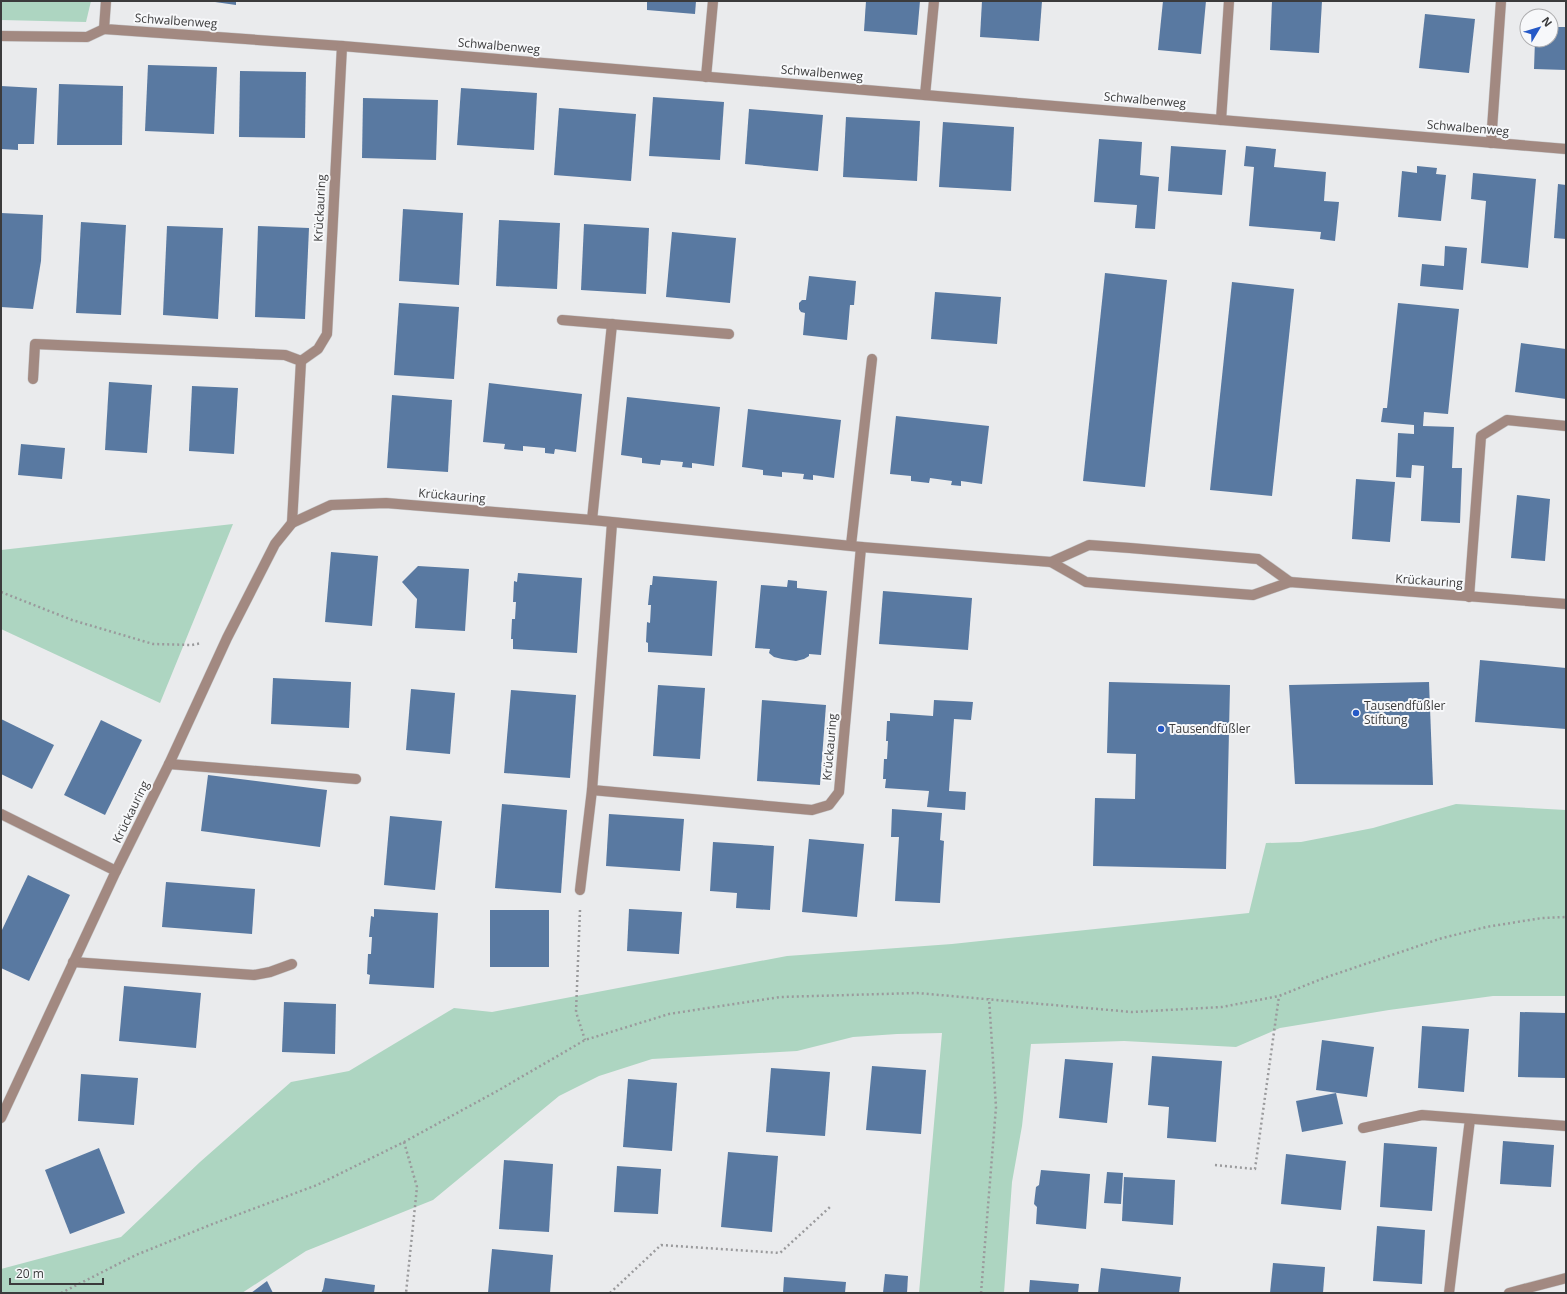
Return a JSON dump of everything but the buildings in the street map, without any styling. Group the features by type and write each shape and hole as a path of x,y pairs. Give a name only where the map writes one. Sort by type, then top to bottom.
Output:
{"street":[{"path":"1,36 87,37 104,29 106,1"},
{"path":"706,77 713,1"},
{"path":"925,95 934,1"},
{"path":"1221,120 1229,1"},
{"path":"1492,143 1501,1"},
{"name":"Schwalbenweg","path":"104,29 342,46 1566,149"},
{"name":"Krückauring","path":"301,361 318,349 327,334 342,46"},
{"path":"562,320 728,334"},
{"path":"592,520 612,324"},
{"path":"33,379 35,344 285,355 301,361 292,523"},
{"path":"856,546 872,359"},
{"path":"1469,597 1481,436 1506,420 1566,426"},
{"name":"Krückauring","path":"1,1118 227,638 275,544 292,523 331,505 386,503 592,520 856,546 1051,562 1086,582 1253,595 1290,582 1566,604"},
{"path":"580,890 592,790 612,523"},
{"name":"Krückauring","path":"1051,562 1089,545 1130,548 1258,559 1290,582"},
{"name":"Krückauring","path":"592,790 812,810 829,805 839,792 856,546"},
{"path":"169,764 356,779"},
{"path":"1,814 116,871"},
{"path":"74,962 254,975 270,972 292,964"},
{"path":"1363,1128 1422,1115 1566,1126"},
{"path":"1449,1293 1470,1119"},
{"path":"1509,1293 1566,1278"}],"path":[{"path":"1,592 72,620 154,644 192,645 227,638"},
{"path":"580,890 576,1012 585,1040"},
{"path":"61,1293 136,1255 210,1225 317,1185 404,1142 499,1090 585,1040 669,1014 780,997 917,992 1132,1012 1222,1007 1279,996 1324,978 1439,938 1486,927 1542,918 1566,917"},
{"path":"1215,1165 1255,1169 1279,996"},
{"path":"981,1293 996,1107 990,998"},
{"path":"404,1142 417,1187 406,1293"},
{"path":"610,1293 661,1245 780,1253 830,1207"}],"green space":[{"path":"1,1 91,1 86,22 1,20"},
{"path":"233,524 160,703 1,629 1,550"},
{"path":"1456,804 1566,810 1566,996 1493,996 1389,1010 1280,1028 1236,1047 1124,1041 1031,1044 1022,1126 1012,1182 1004,1293 919,1293 942,1033 853,1037 797,1051 652,1059 599,1076 559,1096 433,1200 306,1251 242,1293 1,1293 1,1269 121,1237 200,1162 291,1082 349,1071 454,1008 492,1012 787,956 952,944 1249,913 1266,843 1301,842 1373,828"}],"place":[{"name":"Tausendfüßler Stiftung","path":"1356,713"},
{"name":"Tausendfüßler","path":"1161,729"}]}
